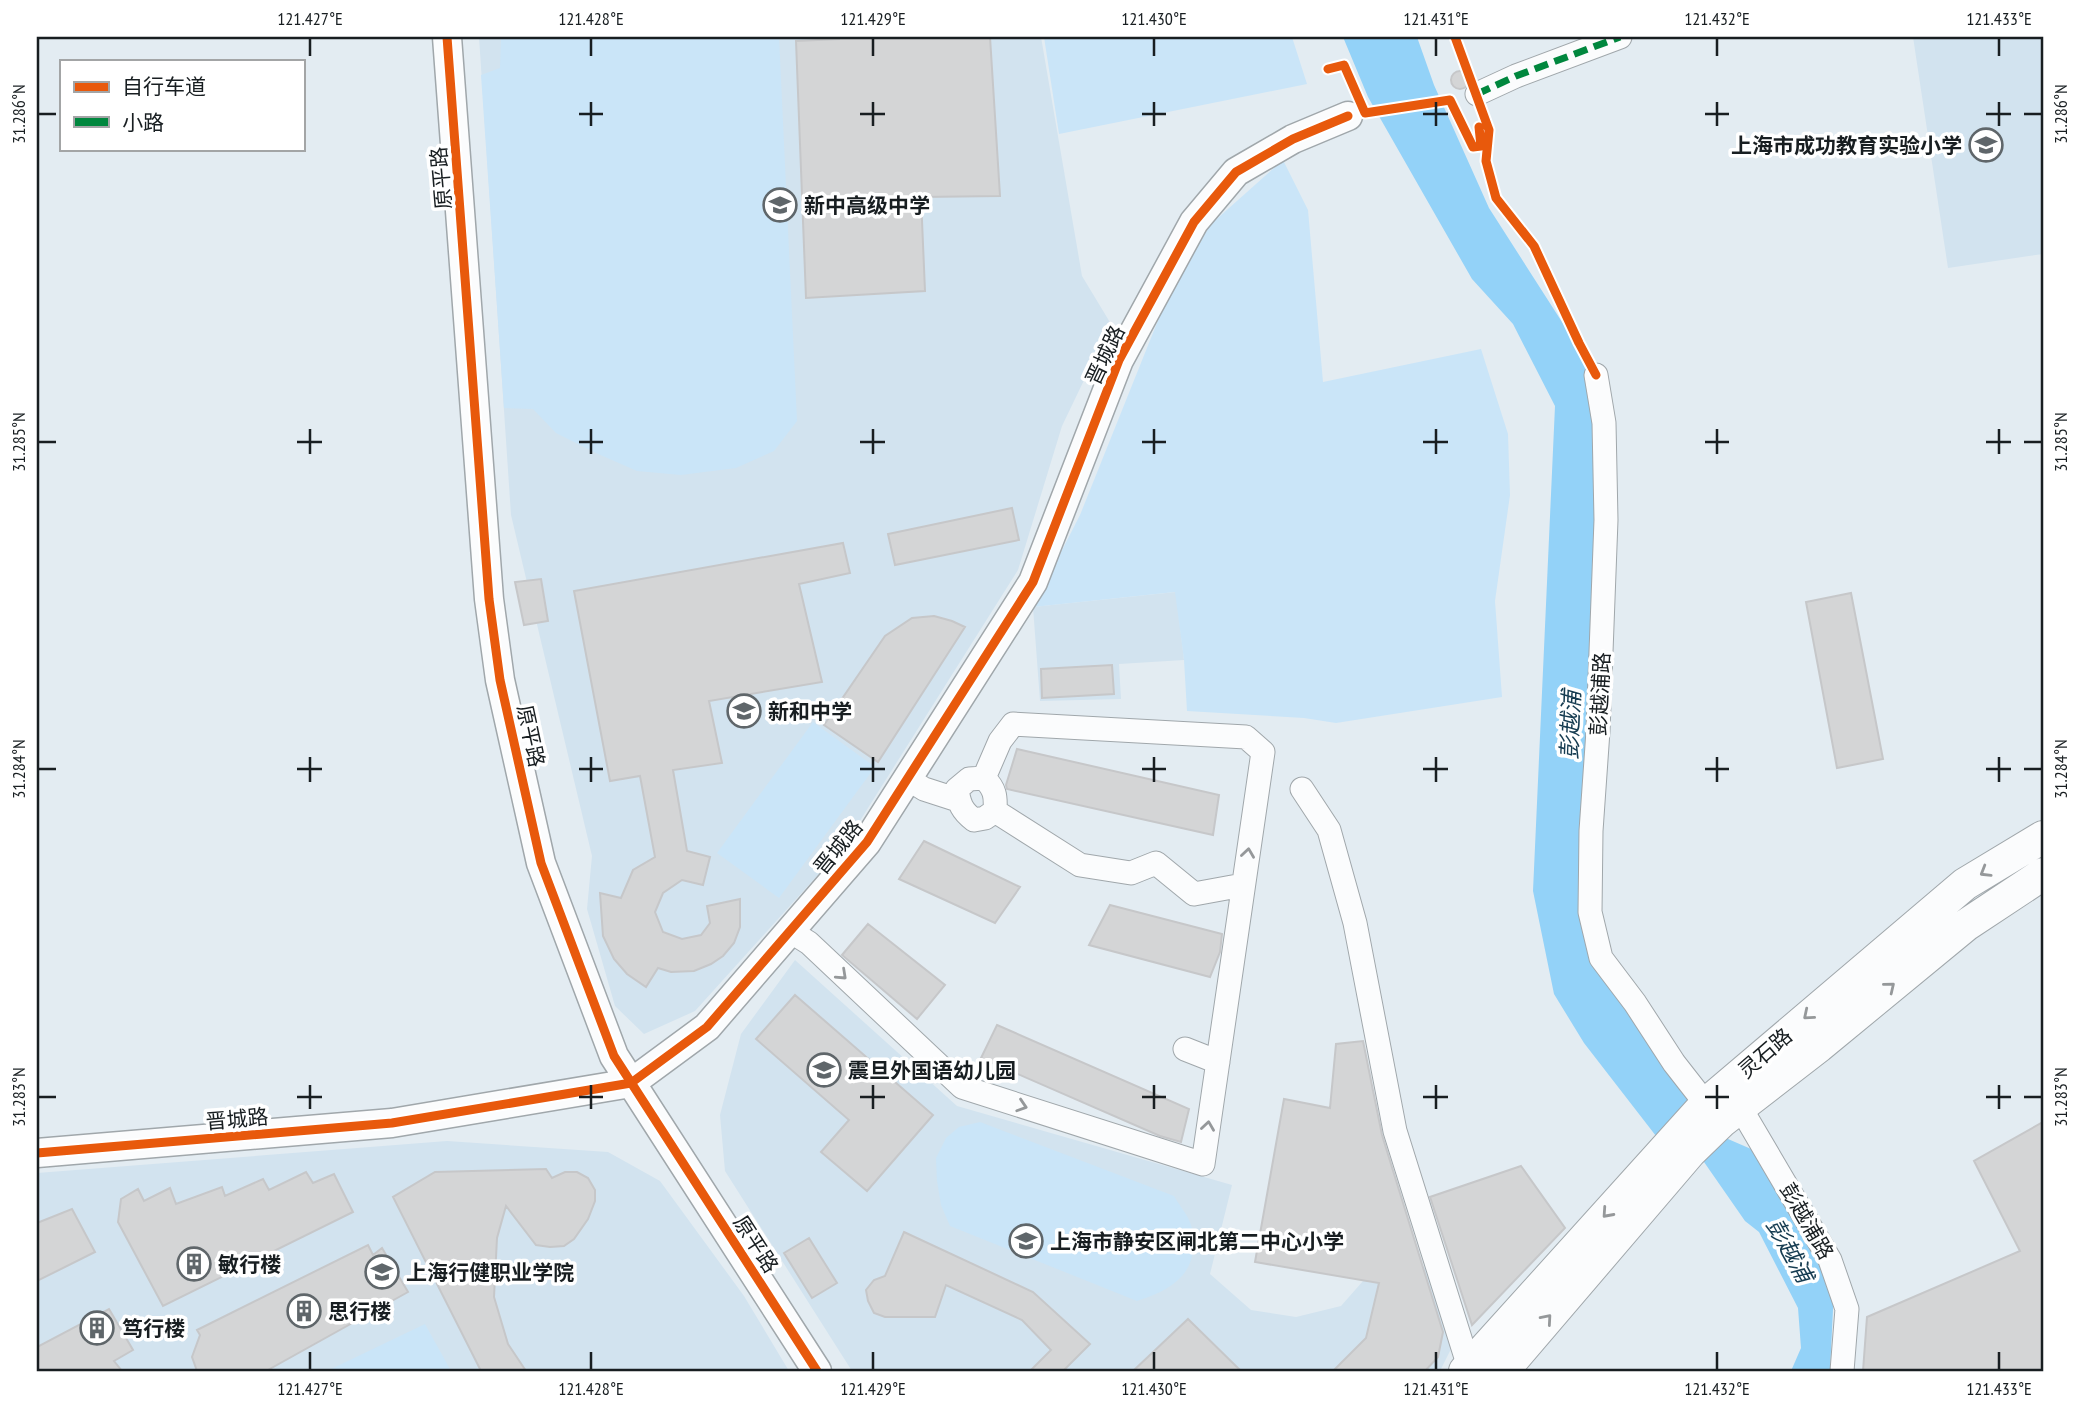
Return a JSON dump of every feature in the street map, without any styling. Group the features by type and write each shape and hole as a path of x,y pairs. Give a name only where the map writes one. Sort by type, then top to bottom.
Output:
{"main road":[{"name":"灵石路","path":"1467,1369 1664,1166 1690,1152 1721,1107 1965,884 2043,837"},
{"name":"灵石路","path":"1721,1107 1819,1046 1966,925 2043,874"},
{"name":"灵石路","path":"1503,1371 1664,1166"}],"street":[{"name":"原平路","path":"447,37 488,588 500,680 541,863 614,1056 817,1371"},
{"path":"1477,94 1516,76 1620,37"},
{"name":"晋城路","path":"37,1153 392,1123 631,1083 707,1027 867,842 1032,582 1119,360 1194,222 1236,172 1293,139 1348,116"},
{"name":"彭越浦路","path":"1596,375 1604,423 1606,520 1598,731 1591,831 1590,912 1601,958 1635,1003 1674,1063 1721,1107 1830,1260 1847,1309 1842,1371"},
{"path":"790,931 809,943 918,1034 962,1087 1203,1164 1263,752 1246,737 1013,724 1000,741 984,778"},
{"path":"984,778 993,787 996,796 995,811 985,818 974,820 963,811 957,789 970,779 984,778"},
{"path":"908,779 924,789 958,800"},
{"path":"1303,789 1329,830 1355,923 1395,1131 1467,1369"},
{"path":"995,811 1080,865 1131,873 1156,863 1194,894 1243,885"},
{"path":"1185,1049 1218,1062"}],"shaded area":[{"path":"479,37 1041,37 1082,276 1111,324 1062,426 1018,570 844,846 695,1011 644,1034 615,1006 587,909 592,856 511,515"},
{"path":"501,37 779,37 797,421 774,451 736,468 681,475 637,471 556,433 533,409 504,408 481,75 500,68"},
{"path":"1044,37 1292,37 1307,84 1059,134"},
{"name":"上海市成功教育实验小学","path":"1913,37 2043,37 2043,254 1948,268"},
{"path":"1283,160 1308,210 1323,382 1481,349 1508,434 1510,495 1495,601 1502,697 1336,723 1304,718 1187,711 1184,660 1175,592 1033,607 1080,515 1161,313 1210,225"},
{"path":"1176,592 1184,660 1119,664 1121,699 1040,701 1033,607"},
{"path":"813,722 875,767 779,898 717,853"},
{"path":"795,960 957,1106 1232,1185 1210,1274 1251,1310 1296,1317 1341,1306 1363,1281 1431,1266 1452,1347 1440,1371 852,1371 725,1171 720,1115 741,1034"},
{"path":"980,1122 1174,1196 1192,1229 1192,1254 1184,1274 1168,1288 1137,1301 950,1226 941,1205 936,1158 946,1138 959,1127"},
{"name":"上海行健职业学院","path":"447,1141 608,1152 660,1181 744,1296 789,1371 37,1371 37,1173"},
{"path":"425,1324 451,1371 327,1371"}],"water":[{"name":"彭越浦","path":"1343,37 1417,37 1434,85 1489,208 1596,375 1601,958 1728,1139 1758,1152 1834,1289 1830,1371 1791,1371 1801,1348 1798,1308 1759,1232 1745,1221 1704,1162 1656,1136 1584,1043 1554,994 1533,891 1555,406 1513,324 1472,279 1368,97"}],"building":[{"path":"839,37 990,37 1000,196 921,197 925,291 806,298 796,41"},
{"path":"1460,71 1466,74 1469,80 1466,86 1460,89 1454,86 1451,80 1454,74"},
{"path":"1012,508 1019,540 895,565 888,534"},
{"path":"843,543 850,573 799,584 822,682 709,701 722,763 673,770 687,851 710,857 703,885 682,880 663,893 655,912 663,932 682,939 701,935 710,923 707,906 740,899 740,927 734,943 723,956 711,964 694,971 671,972 658,968 646,987 627,974 614,959 603,936 600,893 621,898 633,870 655,857 640,776 610,781 574,591"},
{"path":"541,579 548,621 524,625 515,582"},
{"path":"1851,593 1883,759 1837,768 1806,602"},
{"path":"934,616 965,627 878,762 824,725 885,636 912,618"},
{"path":"1112,665 1114,694 1042,698 1041,669"},
{"path":"1017,749 1219,795 1213,835 1007,789"},
{"path":"924,841 1020,887 995,923 899,879"},
{"path":"1110,905 1222,934 1220,952 1210,977 1089,945"},
{"path":"868,924 945,985 917,1019 842,955"},
{"path":"795,995 933,1115 867,1191 821,1152 849,1120 756,1039"},
{"path":"997,1025 1189,1109 1181,1142 1160,1136 981,1058"},
{"path":"1363,1041 1382,1135 1443,1332 1438,1357 1425,1371 1333,1371 1366,1338 1379,1283 1255,1262 1284,1099 1330,1108 1336,1044"},
{"path":"2043,1122 2043,1371 1863,1371 1867,1317 2020,1251 1974,1161"},
{"path":"1521,1166 1565,1228 1472,1325 1430,1197"},
{"path":"546,1169 552,1178 565,1172 577,1172 588,1178 595,1190 595,1201 588,1219 574,1239 564,1246 550,1247 536,1245 506,1206 497,1238 494,1297 508,1344 526,1371 481,1371 393,1197 435,1172"},
{"name":"敏行楼","path":"306,1172 313,1183 334,1174 353,1212 163,1306 118,1222 121,1199 138,1189 144,1201 170,1188 176,1204 222,1187 225,1196 263,1179 269,1190"},
{"path":"72,1209 95,1252 37,1281 37,1223"},
{"path":"904,1232 1033,1292 1090,1344 1063,1371 1030,1371 1051,1350 1022,1320 946,1285 935,1317 885,1317 874,1313 866,1290 874,1280 885,1276"},
{"path":"809,1238 837,1283 812,1298 784,1253"},
{"name":"思行楼","path":"368,1245 373,1255 382,1248 408,1292 266,1371 197,1371 192,1357 200,1335 197,1330"},
{"name":"笃行楼","path":"109,1309 133,1350 114,1361 122,1371 37,1371 37,1347"},
{"path":"1188,1319 1241,1371 1133,1371"}],"marked path":[{"path":"1477,94 1516,76 1620,37"}],"cycle path":[{"path":"447,37 489,599 500,680 541,863 614,1056 817,1371"},
{"path":"1455,37 1489,130 1486,161 1496,198 1534,246 1596,375"},
{"path":"1328,69 1344,65 1365,113 1450,100 1473,147 1481,146 1479,127"},
{"path":"37,1153 392,1123 631,1083 707,1027 867,842 1033,582 1119,360 1194,222 1236,172 1293,139 1348,116"}],"place":[{"name":"上海市成功教育实验小学","path":"1986,145"},
{"name":"新中高级中学","path":"780,205"},
{"name":"新和中学","path":"744,711"},
{"name":"震旦外国语幼儿园","path":"824,1070"},
{"name":"上海市静安区闸北第二中心小学","path":"1026,1241"},
{"name":"敏行楼","path":"194,1264"},
{"name":"上海行健职业学院","path":"382,1272"},
{"name":"思行楼","path":"304,1311"},
{"name":"笃行楼","path":"97,1328"}]}
